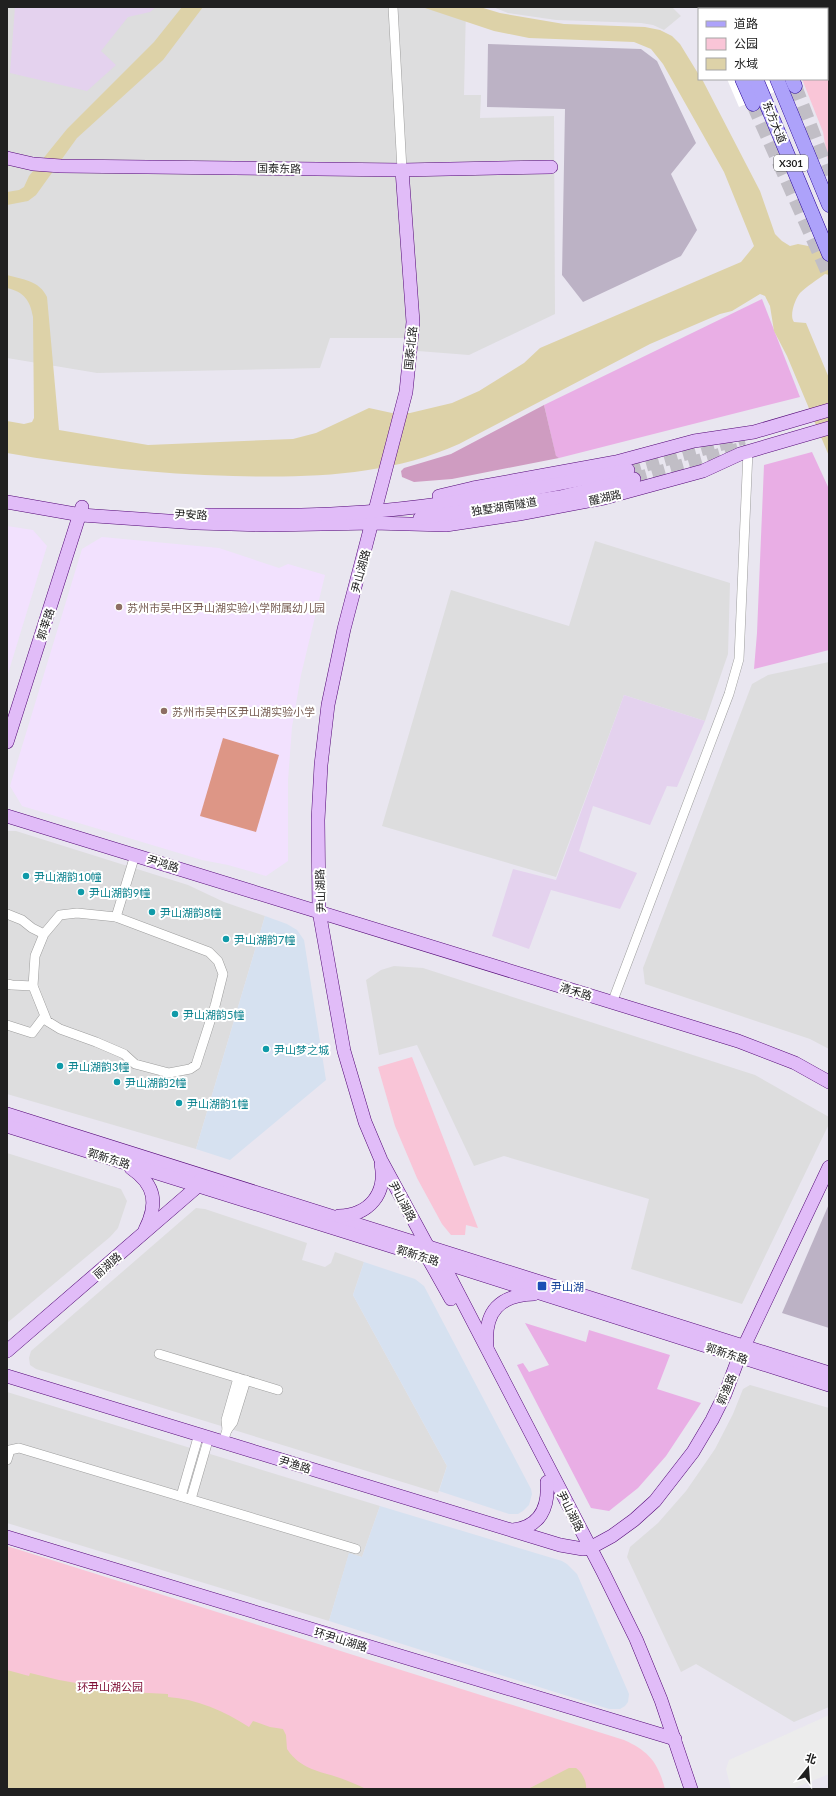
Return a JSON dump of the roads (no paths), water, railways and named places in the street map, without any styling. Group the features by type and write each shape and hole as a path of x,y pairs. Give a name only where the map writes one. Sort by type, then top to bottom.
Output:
{"main road":[{"path":"742,80 753,104"},
{"name":"东方大道","path":"756,80 829,254"},
{"name":"东方大道","path":"778,82 829,205"}],"street":[{"path":"393,7 402,170"},
{"name":"国泰东路","path":"7,158 33,164 61,166 402,170 552,167"},
{"name":"国泰北路","path":"374,517 406,392 413,322 402,170"},
{"path":"374,517 474,488 616,462 694,440 754,432 829,410"},
{"name":"醒湖路","path":"374,517 446,525 534,512 604,498 703,471 748,451 829,428"},
{"path":"612,1003 729,694 739,659 748,451"},
{"name":"独墅湖南隧道","path":"374,517 454,514 527,503 596,490 631,475"},
{"name":"尹安路","path":"7,493 81,510"},
{"name":"尹安路","path":"7,502 197,523 261,525 374,517"},
{"name":"郭莘路","path":"7,742 81,510"},
{"name":"尹山湖路","path":"374,517 344,629 328,705 321,765 318,812 319,911 344,1051 365,1122 381,1160 547,1482 587,1549"},
{"name":"尹鸿路","path":"7,816 319,911"},
{"path":"116,917 135,855"},
{"name":"清禾路","path":"319,911 738,1041 795,1062 829,1082"},
{"path":"77,913 116,917 209,952 218,961 223,974 215,1006 196,1065 190,1069 169,1073 135,1064 124,1054 60,1029 47,1021 44,1017 33,986 35,956 44,934 60,915 77,913"},
{"path":"7,914 22,920 32,928 44,934"},
{"path":"7,984 33,986"},
{"path":"7,1025 32,1033 44,1017"},
{"name":"郭新东路","path":"7,1114 200,1181 427,1251 742,1352 829,1385"},
{"name":"郭新东路","path":"7,1126 122,1162 335,1217 427,1251"},
{"path":"335,1217 350,1216 358,1213 372,1202 382,1186 383,1175 381,1160"},
{"path":"122,1162 145,1179 152,1194 154,1201 152,1215 143,1233"},
{"name":"郭渔路","path":"587,1549 612,1536 634,1520 655,1500 693,1452 725,1394 742,1352 829,1167"},
{"name":"丽湖路","path":"7,1351 143,1233 200,1181"},
{"name":"尹山湖路","path":"427,1251 442,1262 587,1549 671,1738 691,1789"},
{"name":"郭新东路","path":"442,1262 540,1293 742,1352 829,1373"},
{"path":"487,1349 486,1333 488,1324 498,1306 502,1302 515,1296 540,1293"},
{"path":"159,1354 278,1390"},
{"name":"尹渔路","path":"7,1376 204,1436 225,1436 560,1545 587,1549"},
{"path":"225,1436 233,1422 242,1379"},
{"path":"181,1496 204,1436"},
{"path":"191,1499 204,1436"},
{"path":"7,1460 10,1450 19,1448 356,1549"},
{"path":"513,1530 527,1527 541,1514 546,1505 548,1496 547,1482"},
{"name":"环尹山湖路","path":"7,1537 671,1738"},
{"name":"尹山湖路","path":"671,1738 684,1789"}],"water":[{"path":"182,7 203,7 163,60 77,138 36,195 28,201 7,205 7,192 19,190 24,187 29,176 67,129 154,42"},
{"path":"422,7 480,7 500,13 564,24 645,27 660,30 672,36 680,44 698,73 698,80 703,80 760,191 775,234 790,246 798,244 829,250 829,275 825,274 800,293 796,299 792,316 794,322 806,323 829,378 829,456 787,356 774,331 770,306 765,296 760,294 732,311 720,314 650,344 459,444 432,455 376,469 348,473 262,477 205,475 120,469 7,453 7,421 24,424 32,422 34,418 33,317 28,301 22,294 7,288 7,275 35,284 40,287 47,297 59,430 148,445 293,439 316,433 369,408 392,413 410,413 452,403 479,391 524,363 540,348 741,262 754,246 724,172 663,64 651,49 634,42 529,38 494,31"},
{"path":"7,1670 29,1676 30,1673 110,1689 110,1691 168,1694 168,1697 189,1700 220,1711 249,1727 253,1721 270,1727 283,1729 286,1735 287,1749 298,1761 311,1769 343,1779 366,1789 7,1789"},
{"path":"569,1768 576,1768 580,1772 584,1777 586,1789 528,1789"}],"tunnel":[{"path":"795,86 829,175"},
{"path":"753,104 829,275"},
{"path":"628,470 744,438"},
{"path":"634,479 746,447"}],"place":[{"name":"苏州市吴中区尹山湖实验小学附属幼儿园","path":"119,607"},
{"name":"苏州市吴中区尹山湖实验小学","path":"164,711"},
{"name":"尹山湖韵10幢","path":"26,876"},
{"name":"尹山湖韵9幢","path":"81,892"},
{"name":"尹山湖韵8幢","path":"152,912"},
{"name":"尹山湖韵7幢","path":"226,939"},
{"name":"尹山湖韵5幢","path":"175,1014"},
{"name":"尹山梦之城","path":"266,1049"},
{"name":"尹山湖韵3幢","path":"60,1066"},
{"name":"尹山湖韵2幢","path":"117,1082"},
{"name":"尹山湖韵1幢","path":"179,1103"},
{"name":"尹山湖","path":"542,1286"}],"park label":[{"name":"环尹山湖公园","path":"110,1686"}]}
